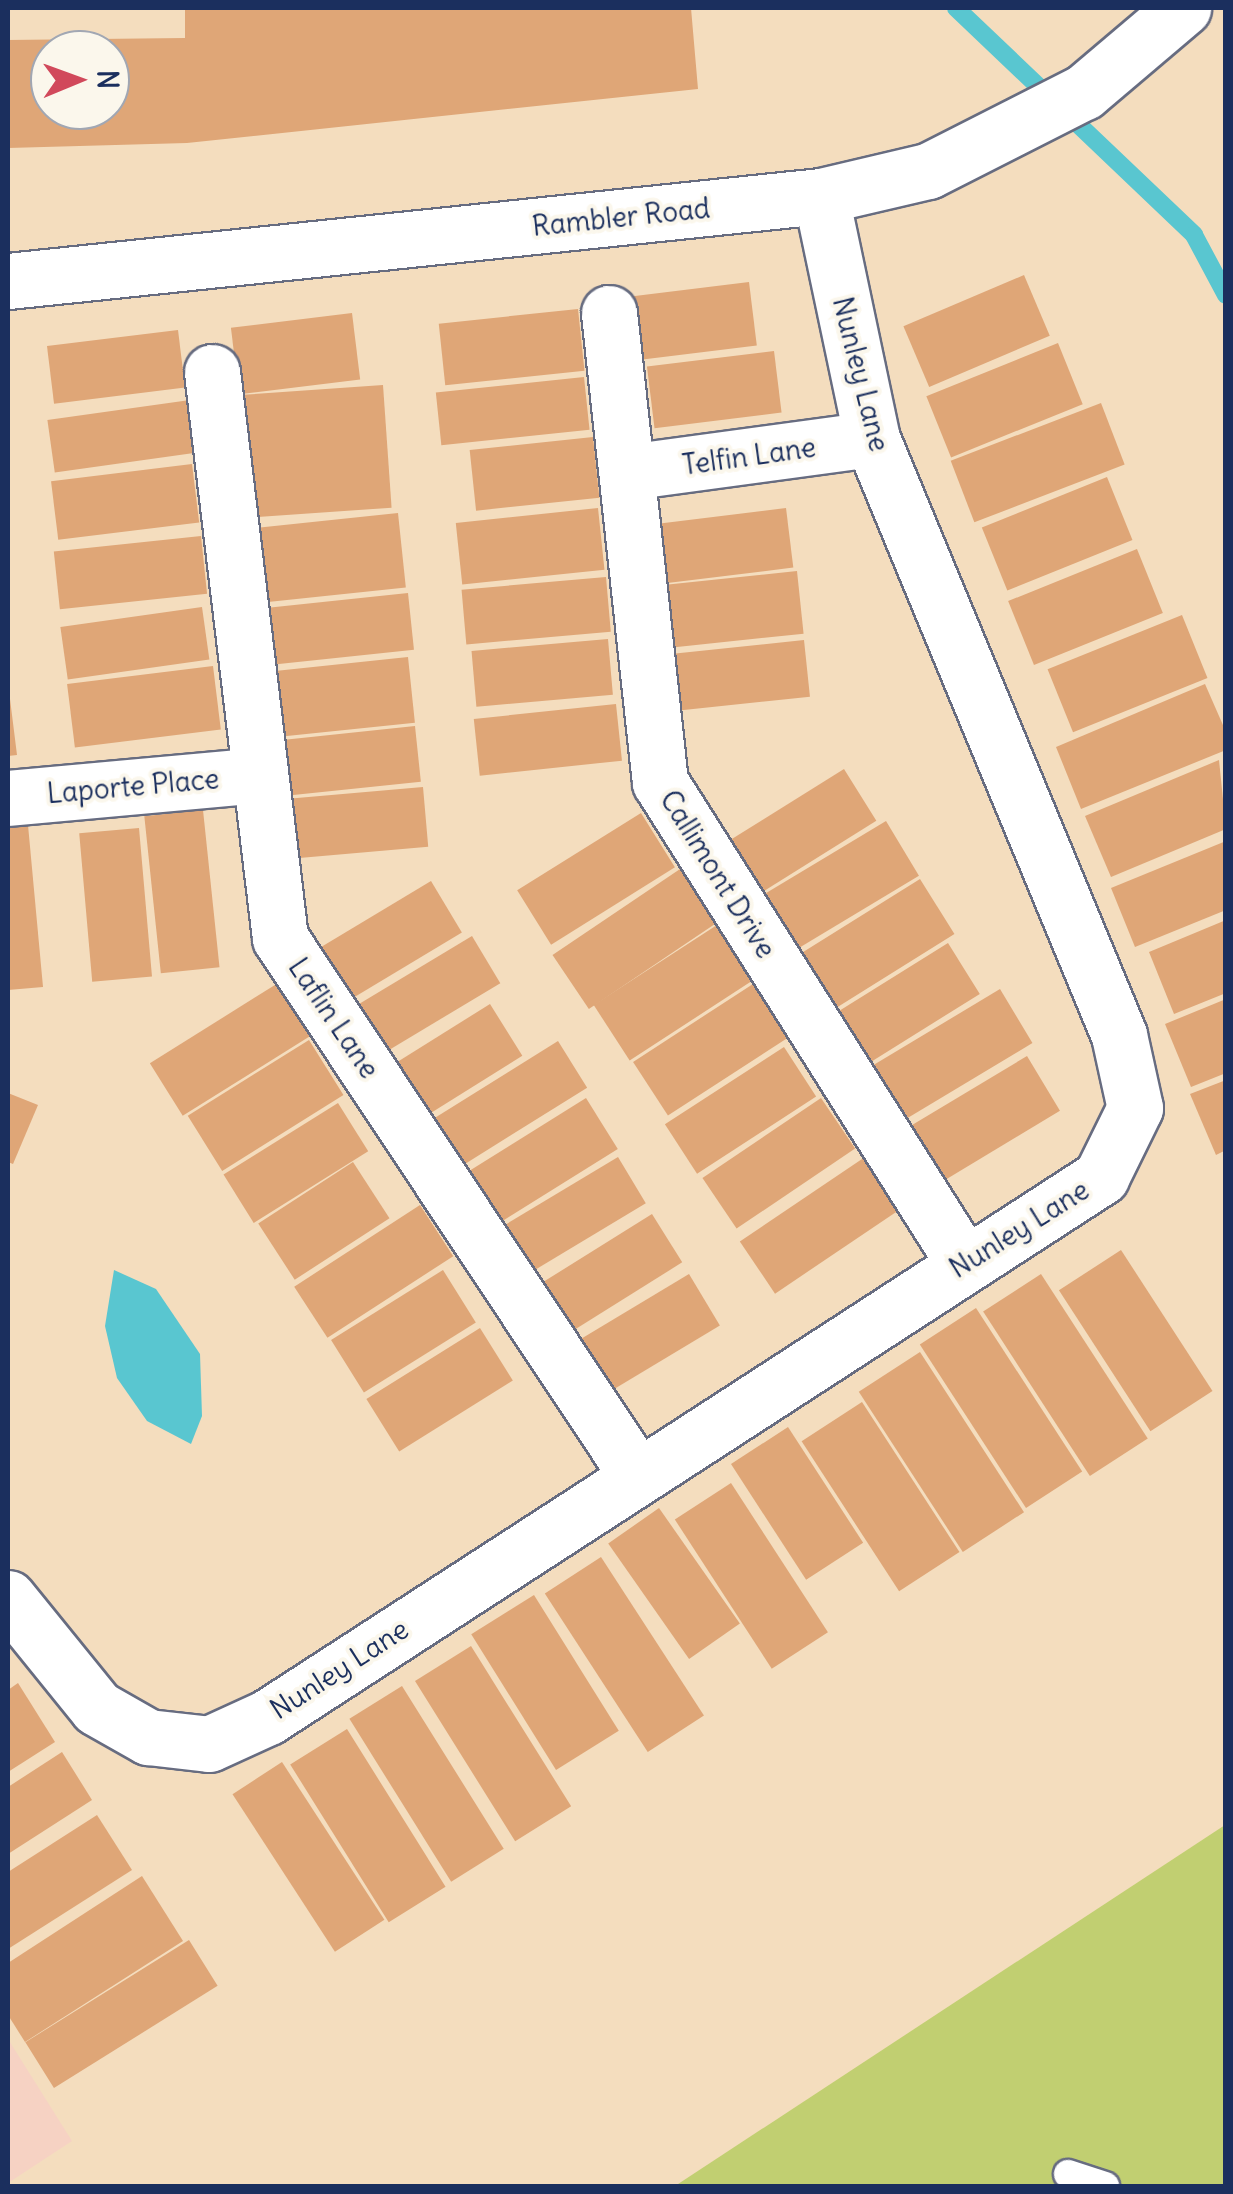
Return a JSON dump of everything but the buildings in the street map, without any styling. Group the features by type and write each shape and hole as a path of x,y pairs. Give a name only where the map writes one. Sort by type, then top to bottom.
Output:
{"street":[{"name":"Rambler Road","path":"8,282 821,196 928,172 1084,92 1182,8"},
{"name":"Nunley Lane","path":"8,1598 97,1708 148,1737 209,1744 268,1717 636,1474 1102,1177 1135,1108 1119,1035 872,440 821,196"},
{"name":"Callimont Drive","path":"608,313 660,782 964,1263"},
{"name":"Laflin Lane","path":"212,372 280,938 636,1474"},
{"name":"Telfin Lane","path":"627,472 872,440"},
{"name":"Laporte Place","path":"8,798 259,775"}],"lane":[{"path":"1068,2174 1105,2186"}],"shaded area":[{"path":"8,2039 72,2141 8,2183"}],"green space":[{"path":"1225,1825 1225,2186 675,2186"}],"water":[{"path":"114,1270 156,1289 200,1354 202,1416 191,1444 147,1421 117,1378 105,1326"}],"waterway":[{"path":"956,8 1194,235 1226,295"}]}
